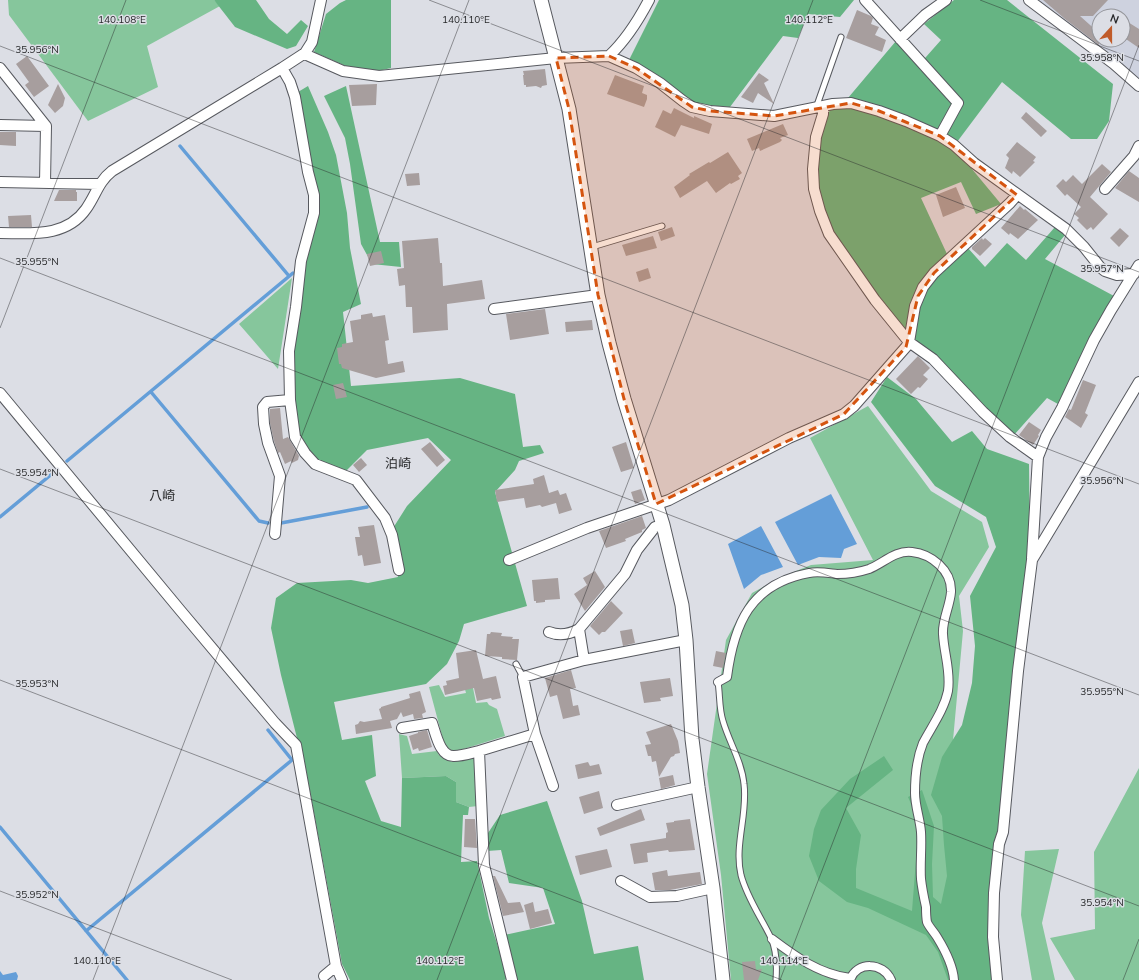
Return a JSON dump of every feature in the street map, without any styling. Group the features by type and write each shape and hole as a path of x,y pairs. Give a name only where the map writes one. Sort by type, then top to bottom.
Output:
{"street":[{"path":"0,233 42,234 62,228 73,222 86,210 104,177 305,53 312,42 321,0"},
{"path":"541,0 569,109 598,295 609,343 624,399 670,549 682,605 686,640 692,739 713,888 723,980"},
{"path":"609,56 622,43 640,17 649,0"},
{"path":"864,0 958,102 940,136"},
{"path":"900,39 925,15 946,0"},
{"path":"1029,0 1114,64 1139,85"},
{"path":"305,53 343,71 379,76 556,58 609,56 636,68 660,83 692,107 704,110 774,116 833,104 851,103 906,121 940,136 954,145 974,163 1066,229 1105,271 1117,275 1136,270"},
{"path":"0,68 46,126 45,183"},
{"path":"282,68 290,82 295,97 308,172 314,195 314,213 301,261 289,351 290,400 295,437 305,453 315,464 356,480 385,518 392,536 399,570"},
{"path":"819,107 822,114 816,137 813,169 814,189 820,211 829,234 875,300 909,342 933,359 983,412 1010,437 1038,457"},
{"path":"0,125 46,126"},
{"path":"1105,189 1134,156 1139,146"},
{"path":"0,182 99,184"},
{"path":"509,560 587,528 669,500 789,438 844,414 854,406 903,351 909,342 915,306 923,287 934,272 1017,195"},
{"path":"997,980 993,937 994,893 999,844 1003,832 1017,679 1032,560 1038,457 1046,437 1062,408 1094,340 1136,270"},
{"path":"494,309 598,295"},
{"path":"1032,560 1139,382"},
{"path":"0,393 190,622 275,723 296,745 336,966 342,980"},
{"path":"275,534 280,476 268,443 264,424 263,407 267,402 290,400"},
{"path":"549,632 555,635 572,632 578,628 625,574 637,550 655,527 663,525"},
{"path":"718,682 727,677 732,645 742,618 761,596 770,588 783,581 810,573 824,572 839,574 869,569 898,553 910,552 921,554 931,558 939,564 946,573 950,583 951,592 943,633 948,664 948,692 943,706 922,746 917,771 915,796 921,830 921,879 927,921 951,964 954,980"},
{"path":"578,628 584,660"},
{"path":"553,786 534,734 523,677 584,660 686,640"},
{"path":"402,728 432,723 442,750 453,757 479,751 534,734"},
{"path":"479,751 484,865 512,980"},
{"path":"617,805 698,786"},
{"path":"621,881 650,898 677,896 713,888"},
{"path":"772,939 807,964 821,971 850,979 856,971 863,967 871,966 878,967 885,971 891,980"},
{"path":"324,976 336,966"}],"lane":[{"path":"819,107 841,38"},
{"path":"591,247 662,226"},
{"path":"516,664 523,677"},
{"path":"718,682 722,720 741,768 744,783 746,800 741,830 741,872 744,887 772,939 776,956 776,980"}],"highlighted area":[{"path":"609,56 636,68 692,107 710,111 774,116 851,103 879,111 940,136 1017,195 934,273 918,296 906,347 844,414 656,504 624,399 598,295 569,109 556,58"}],"shaded area":[{"path":"1036,0 1139,0 1139,81 1097,48 1131,48 1131,8 1091,8 1091,43"}],"green space":[{"path":"8,0 214,0 220,6 147,46 158,87 88,121 9,15"},
{"path":"214,0 256,0 269,19 287,34 301,20 308,26 296,46 287,49 235,27"},
{"path":"346,0 391,0 391,68 378,71 348,67 314,52 326,14"},
{"path":"659,0 854,0 840,17 808,14 798,38 783,36 730,107 705,105 687,100 629,60"},
{"path":"954,0 1007,0 1113,84 1109,121 1097,139 1071,139 1002,82 957,142 940,130 867,102 848,98 896,41 918,66 941,40 924,24"},
{"path":"308,86 328,132 336,155 347,213 350,248 361,304 343,312 351,386 460,378 515,394 523,447 540,445 544,453 519,461 515,470 495,492 527,606 464,624 459,641 447,664 426,684 334,702 342,740 372,735 376,776 365,781 381,821 401,827 402,778 446,776 456,782 456,802 469,807 468,815 463,815 461,862 477,861 489,918 508,979 504,980 350,980 342,964 304,759 298,742 281,675 271,628 276,598 297,583 351,580 368,583 398,577 388,536 407,506 451,460 428,438 367,450 345,472 317,462 301,443 293,400 293,357 301,310 304,265 317,192 298,92"},
{"path":"346,86 380,242 399,242 401,267 372,264 361,244 345,138 324,96"},
{"path":"845,106 856,107 911,127 942,141 967,163 1001,204 976,214 961,182 921,198 947,254 926,274 918,289 906,331 837,241 817,188 816,165 820,136 830,110"},
{"path":"1055,227 1065,235 1045,259 1114,296 1058,404 1047,398 1013,436 912,338 918,306 933,278 967,247 985,267 1007,243 1026,260"},
{"path":"292,278 278,369 239,324"},
{"path":"887,377 916,399 952,442 972,431 987,449 1029,464 1030,552 1009,719 994,980 948,980 938,952 926,935 868,908 847,902 819,881 809,856 814,829 821,810 850,779 884,756 893,770 846,808 861,835 856,869 856,888 912,911 917,847 916,815 908,797 922,790 934,826 932,864 933,897 941,904 947,876 942,816 931,795 942,757 962,725 972,683 975,646 970,596 996,547 986,517 935,486 871,402"},
{"path":"868,406 931,491 982,522 989,547 959,596 963,631 949,784 973,980 731,980 721,875 707,774 726,640 752,593 781,577 811,565 873,560 810,438"},
{"path":"471,678 476,703 487,702 489,705 497,709 505,736 451,753 445,747 429,687 439,685 445,697 466,693 462,679"},
{"path":"399,734 407,736 412,754 437,751 439,755 452,762 476,756 478,806 469,807 456,802 456,782 446,776 402,778"},
{"path":"1139,768 1139,980 1075,980 1050,938 1095,929 1094,852"},
{"path":"547,801 582,901 594,954 638,946 644,980 514,980 504,935 555,924 543,888 509,883 501,850 487,851 488,833 500,815"},
{"path":"1059,849 1042,923 1055,980 1032,980 1021,915 1025,851"}],"water":[{"path":"831,494 857,544 844,549 841,558 819,557 798,565 775,522"},
{"path":"761,526 783,567 761,575 744,589 728,544"},
{"path":"0,971 3,975 16,972 18,976 17,980 0,980"}],"building":[{"path":"1043,0 1108,0 1100,8 1091,8 1091,16 1080,16 1091,26 1091,39"},
{"path":"857,10 871,16 873,18 871,24 879,27 875,35 886,40 882,52 846,38"},
{"path":"1131,24 1139,29 1139,48 1131,42"},
{"path":"27,56 49,86 34,97 25,85 29,82 16,64"},
{"path":"545,69 547,85 542,86 541,88 536,86 526,87 526,85 524,85 523,71"},
{"path":"759,73 769,80 764,83 774,104 758,93 753,103 741,97"},
{"path":"615,75 644,86 642,93 647,95 647,99 644,107 607,94"},
{"path":"58,84 65,98 63,106 55,113 48,105"},
{"path":"377,84 376,105 352,106 349,85"},
{"path":"674,108 694,118 694,116 712,124 709,134 681,125 675,137 655,127 663,110 671,114"},
{"path":"1026,112 1047,131 1041,137 1021,118"},
{"path":"783,124 788,135 780,138 782,140 780,142 760,151 759,148 752,151 747,139"},
{"path":"0,132 16,132 16,146 0,145"},
{"path":"1017,142 1036,157 1033,161 1035,162 1020,177 1013,171 1012,174 1005,168 1009,158 1006,155"},
{"path":"728,152 742,173 738,176 740,179 731,184 730,183 716,193 707,181 680,198 674,187 690,175 689,174"},
{"path":"1102,164 1111,172 1090,197 1108,214 1093,230 1091,227 1087,230 1077,220 1079,218 1074,214 1081,207 1067,194 1065,196 1056,186 1063,179 1066,182 1073,175 1082,184"},
{"path":"1129,171 1139,178 1139,202 1115,188"},
{"path":"419,173 420,185 407,186 405,174"},
{"path":"956,187 965,208 943,217 936,195"},
{"path":"59,190 76,190 77,201 54,201"},
{"path":"1020,206 1038,220 1018,239 1010,233 1009,235 1001,228"},
{"path":"31,215 32,227 9,227 8,216"},
{"path":"672,227 675,236 661,241 658,232"},
{"path":"1120,228 1129,236 1119,247 1110,238"},
{"path":"653,236 657,248 626,256 622,245"},
{"path":"438,238 440,263 442,263 443,286 482,280 485,299 447,304 448,330 413,333 412,307 406,307 405,285 399,286 397,269 404,268 402,241"},
{"path":"982,238 983,240 985,238 992,244 980,256 972,249 972,247"},
{"path":"381,251 384,263 370,266 367,254"},
{"path":"648,268 651,278 639,282 636,272"},
{"path":"545,309 549,334 510,340 506,314"},
{"path":"372,313 373,317 385,315 389,340 385,341 388,364 403,361 405,372 376,378 342,368 341,364 339,364 337,348 342,347 342,344 353,342 350,321 361,319 361,315"},
{"path":"592,320 593,330 566,332 565,322"},
{"path":"918,356 930,368 923,375 928,379 920,388 918,387 911,394 896,379"},
{"path":"1083,380 1096,385 1085,413 1088,415 1081,428 1065,417 1069,409 1071,410"},
{"path":"343,383 347,397 336,399 333,385"},
{"path":"280,408 283,439 288,437 299,456 298,460 292,463 291,461 285,464 280,452 278,453 270,423 270,409"},
{"path":"1029,422 1041,430 1033,445 1019,435"},
{"path":"430,442 445,460 437,467 421,449"},
{"path":"626,442 634,468 621,472 612,447"},
{"path":"361,458 367,465 359,472 353,465"},
{"path":"544,475 549,493 558,490 560,495 566,493 572,510 559,514 556,503 542,507 540,505 526,508 524,498 497,502 495,490 534,484 533,479"},
{"path":"641,489 645,500 635,504 631,492"},
{"path":"642,516 646,528 642,530 642,532 625,539 626,541 606,548 599,531"},
{"path":"374,525 381,563 364,566 362,555 358,556 355,537 360,537 358,527"},
{"path":"595,571 605,587 585,611 574,594 587,585 583,578"},
{"path":"558,578 560,599 545,600 545,602 536,603 536,601 534,601 532,580"},
{"path":"611,601 623,613 605,632 602,632 599,635 590,626"},
{"path":"632,629 635,643 623,646 620,631"},
{"path":"491,632 502,633 501,636 513,637 512,639 519,639 517,660 485,656 487,634 490,634"},
{"path":"476,650 483,679 496,676 501,698 492,700 491,698 477,701 474,688 445,695 443,686 447,685 446,681 459,678 456,653"},
{"path":"716,651 726,653 723,668 713,666"},
{"path":"571,670 576,688 570,689 573,706 578,705 580,715 563,719 557,695 550,697 545,678"},
{"path":"670,678 673,696 660,698 661,701 644,703 640,682"},
{"path":"420,691 426,712 422,714 423,718 414,719 413,714 403,717 401,712 397,719 390,721 392,728 356,734 355,725 360,721 364,722 382,719 379,709 381,707 410,698 409,694"},
{"path":"671,724 678,741 680,753 671,757 659,777 656,761 652,762 651,756 648,756 645,745 651,744 646,732"},
{"path":"427,730 432,747 419,751 418,748 413,750 409,736"},
{"path":"588,762 590,766 599,764 602,774 578,779 575,765"},
{"path":"673,775 675,785 661,789 659,778"},
{"path":"599,791 603,808 584,814 579,797"},
{"path":"641,809 645,820 600,836 597,828"},
{"path":"465,819 475,819 477,848 464,847"},
{"path":"690,819 695,850 669,852 668,850 647,853 648,862 634,864 630,844 666,838 666,833 668,832 666,823"},
{"path":"607,849 612,867 580,875 575,856"},
{"path":"667,870 668,876 700,872 702,884 670,890 655,890 652,873"},
{"path":"493,876 495,876 508,903 520,902 524,912 503,916"},
{"path":"533,902 535,912 548,909 552,923 530,929 524,905"},
{"path":"755,961 756,970 762,969 758,980 744,980 742,962"}],"waterway":[{"path":"180,146 289,276"},
{"path":"67,461 293,273"},
{"path":"151,392 259,521 268,523"},
{"path":"0,517 53,473"},
{"path":"281,523 367,507"},
{"path":"86,931 292,760 268,730"},
{"path":"0,827 127,980"}],"district":[{"name":"泊崎","path":"398,463"},
{"name":"八崎","path":"162,495"}]}
